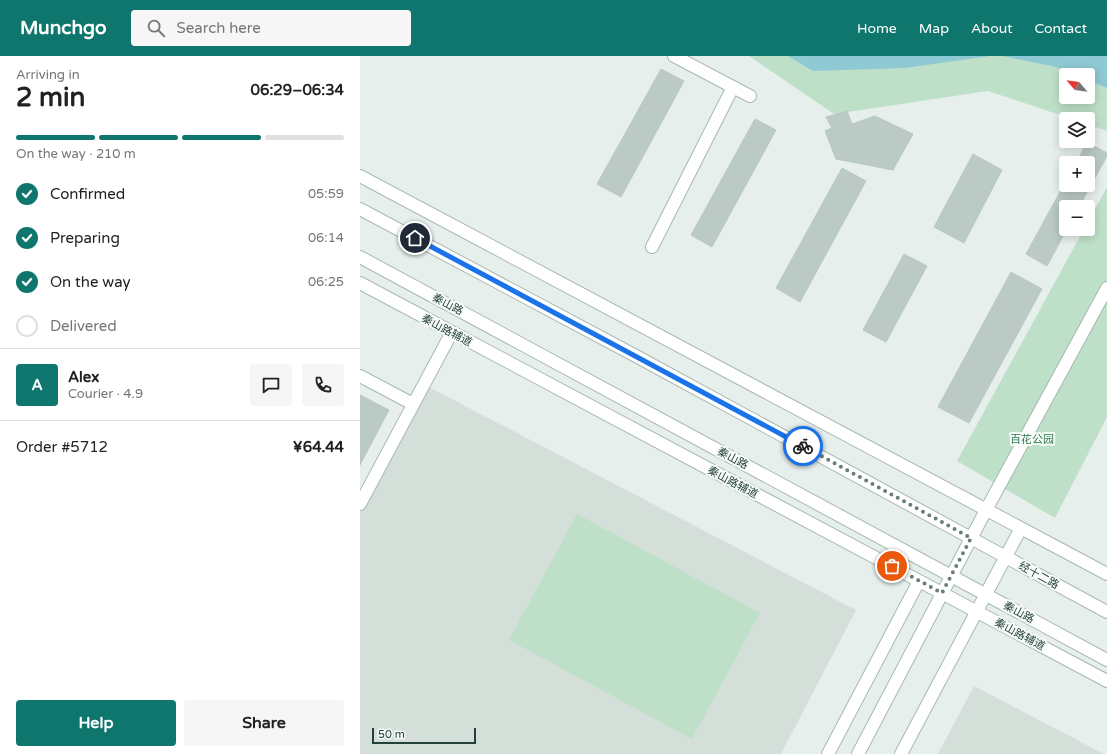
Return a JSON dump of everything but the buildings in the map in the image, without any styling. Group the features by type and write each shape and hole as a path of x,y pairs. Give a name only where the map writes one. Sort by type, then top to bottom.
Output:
{"street":[{"path":"674,56 750,96"},
{"path":"652,247 734,87"},
{"path":"360,176 1107,574"},
{"path":"360,209 634,355 971,538"},
{"name":"秦山路","path":"360,256 1107,660"},
{"name":"秦山路辅道","path":"360,283 1107,681"},
{"path":"858,754 971,538 1107,288"},
{"path":"360,504 452,332"},
{"path":"360,376 413,404"},
{"path":"901,754 1020,528"},
{"name":"经十二路","path":"971,538 1107,612"},
{"path":"828,754 919,581"}],"shaded area":[{"path":"423,384 856,610 781,754 360,754 360,504"},
{"path":"974,686 1104,754 938,754"}],"green space":[{"path":"749,56 1107,56 1107,131 1095,127 1095,112 1059,112 1059,115 988,91 834,114"},
{"name":"百花公园","path":"1107,187 1107,417 1055,518 957,461 1080,236 1095,236 1095,209"},
{"path":"577,514 760,613 692,739 509,640"}],"water":[{"path":"788,56 990,56 905,68 813,71"},
{"path":"1002,56 1107,56 1107,88 1095,83 1095,68 1056,67"}],"way so far":[{"path":"803,446 971,538 942,593 892,566"}],"route":[{"path":"415,238 803,446"}]}
